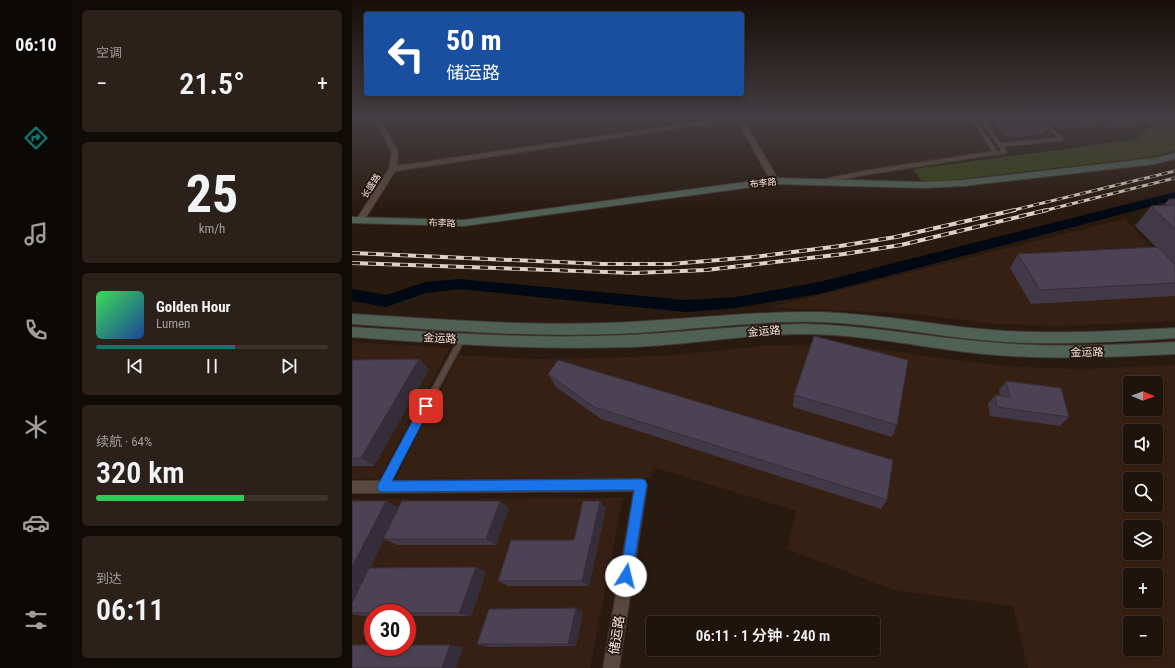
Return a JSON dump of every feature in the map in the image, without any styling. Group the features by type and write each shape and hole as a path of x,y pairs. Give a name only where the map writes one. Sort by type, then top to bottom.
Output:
{"main road":[{"name":"布李路","path":"356,220 464,224 775,181 924,185 963,183 1155,160 1175,156"},
{"name":"金运路","path":"352,319 509,328 592,329 676,326 759,318 817,317 868,320 980,334 1029,338 1092,338 1175,333"},
{"name":"金运路","path":"352,332 545,343 632,341 803,329 868,333 1013,350 1100,352 1175,348"}],"street":[{"name":"长盛路","path":"356,220 393,169 395,152 394,149"},
{"path":"393,169 525,149"},
{"path":"757,149 775,181"},
{"path":"815,183 864,172 996,153"},
{"name":"储运路","path":"352,487 641,484 611,668"}],"lane":[{"path":"993,149 996,153 1005,152 1003,149"},
{"path":"383,487 462,339"}],"shaded area":[{"path":"1125,219 1175,272 1175,321 1058,326 997,324 914,314 771,307"},
{"path":"352,342 450,348 379,479 352,479"},
{"path":"804,345 868,348 1018,367 1080,369 1175,365 1175,668 1028,668 1013,606 894,590 787,549 796,511 653,467 651,478 395,479 459,355 538,359 675,355 763,346"},
{"path":"623,498 590,668 352,668 352,499"}],"green space":[{"path":"1065,149 1175,149 1175,151 1150,157 961,179 922,182 913,169"}],"building":[{"path":"1169,199 1175,199 1175,204"},
{"path":"1175,205 1175,229 1151,206"},
{"path":"1158,247 1175,265 1175,283 1040,290 1018,254"},
{"path":"814,336 908,360 897,425 794,395"},
{"path":"419,359 361,458 352,458 352,360"},
{"path":"558,360 893,460 887,500 594,407 548,374"},
{"path":"1006,381 1061,388 1069,417 997,407 995,395 1010,397"},
{"path":"352,501 386,501 352,567"},
{"path":"402,501 500,501 486,539 383,539"},
{"path":"583,501 600,501 582,581 498,581 511,540 574,540"},
{"path":"476,567 459,613 416,613 416,604 364,604 364,613 352,613 352,603 369,568"},
{"path":"576,608 568,644 477,644 489,609"},
{"path":"352,645 364,645 364,656 416,656 416,645 450,645 442,668 352,668"}],"waterway":[{"path":"352,295 386,301 425,288 460,284 686,306 736,303 819,288 1175,196"}],"railway":[{"path":"1010,211 1175,171"},
{"path":"1047,210 1175,178"},
{"path":"352,253 603,264 671,264 754,257 840,246 896,237 1015,210"},
{"path":"352,263 634,273 706,270 844,254 901,245 1047,210"},
{"path":"1043,211 1047,210"}],"route":[{"path":"426,406 383,487 641,484 626,576"}]}
